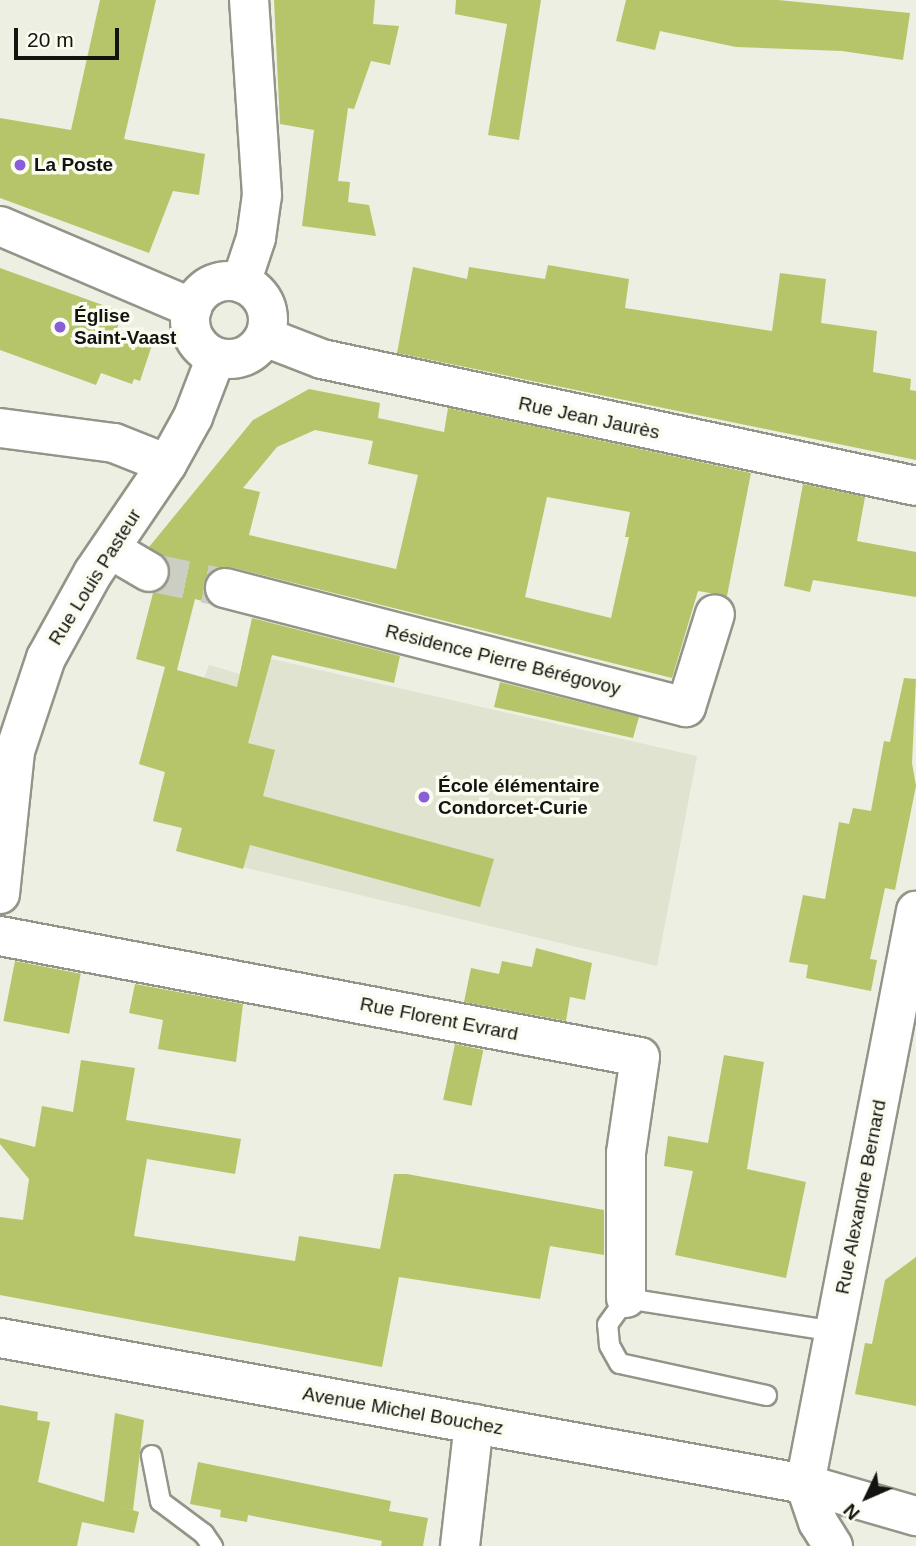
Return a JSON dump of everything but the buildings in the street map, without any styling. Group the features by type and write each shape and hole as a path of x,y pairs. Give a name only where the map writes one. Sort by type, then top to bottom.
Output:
{"street":[{"path":"241,282 256,238 262,195 249,0"},
{"path":"0,226 192,308"},
{"path":"241,282 262,298 268,310 265,337 250,354 239,359 216,357 197,343 190,320 192,308 211,285 241,282"},
{"name":"Rue Jean Jaurès","path":"265,337 322,359 916,486"},
{"name":"Rue Louis Pasteur","path":"0,894 15,751 28,705 58,634 110,549 167,464 193,417 216,357"},
{"path":"0,428 114,443 167,464"},
{"path":"110,549 149,572"},
{"name":"Résidence Pierre Bérégovoy","path":"225,588 686,707 715,614"},
{"name":"Rue Alexandre Bernard","path":"805,1484 916,911"},
{"name":"Rue Florent Evrard","path":"0,936 640,1057 626,1153 626,1298"},
{"name":"Avenue Michel Bouchez","path":"0,1338 805,1484 916,1516"},
{"path":"460,1546 474,1424"},
{"path":"805,1484 818,1522 833,1546"}],"lane":[{"path":"766,1395 620,1363 610,1345 607,1324 626,1298 835,1331"},
{"path":"151,1455 160,1501 203,1533 212,1546"}],"shaded area":[{"name":"École élémentaire Condorcet-Curie","path":"245,653 697,756 657,966 176,851 182,828 153,821 165,772 139,764 166,667 204,678 209,665 240,674"}],"tunnel":[{"path":"149,572 225,588"}],"place":[{"name":"La Poste","path":"20,165"},
{"name":"Église Saint-Vaast","path":"60,327"},
{"name":"École élémentaire Condorcet-Curie","path":"424,797"}]}
